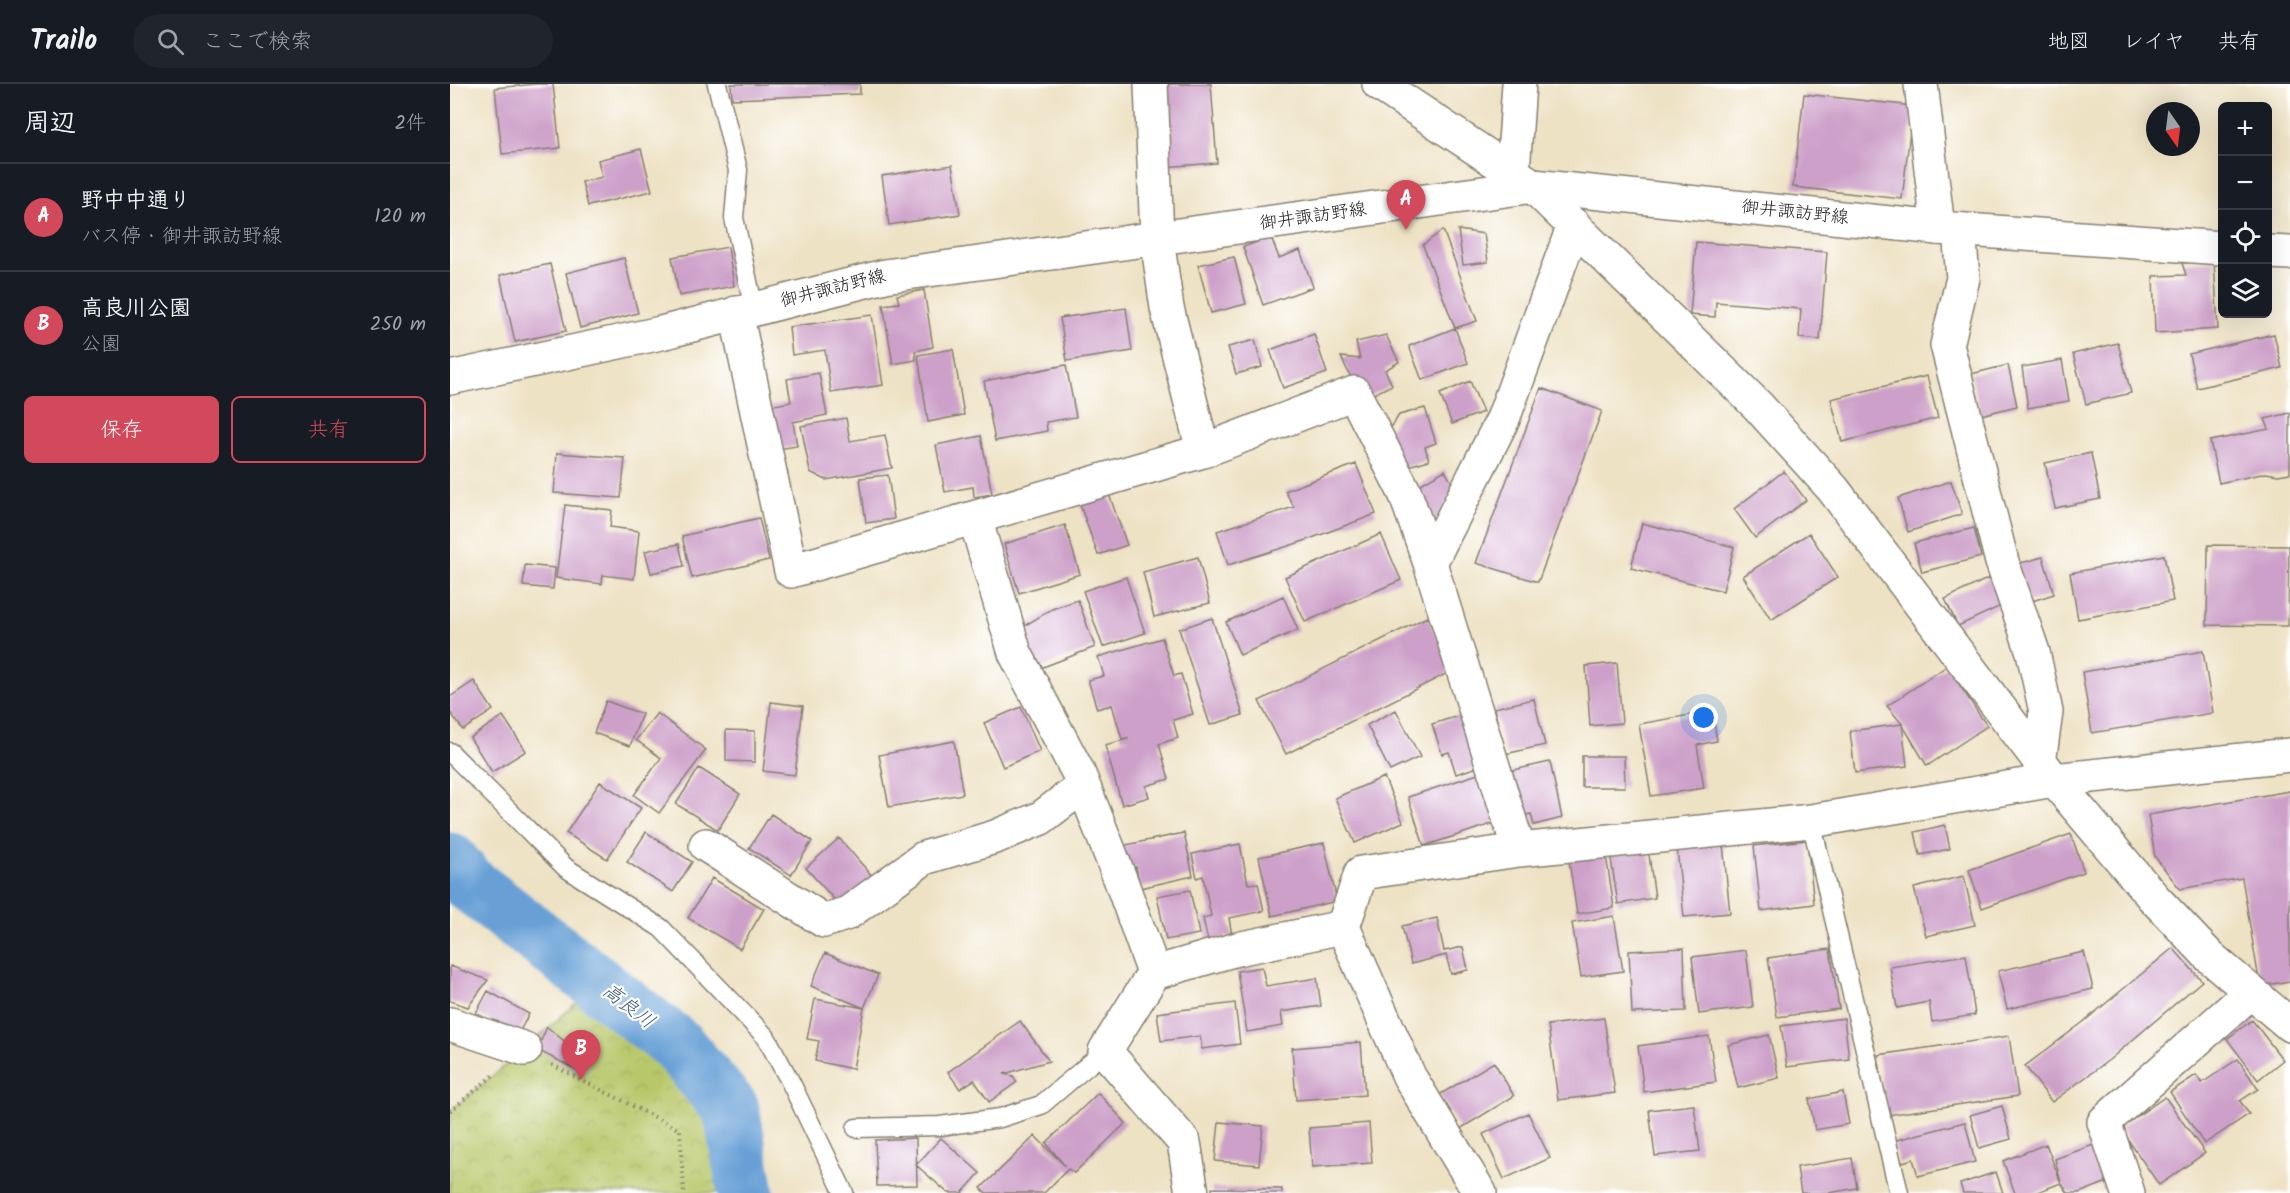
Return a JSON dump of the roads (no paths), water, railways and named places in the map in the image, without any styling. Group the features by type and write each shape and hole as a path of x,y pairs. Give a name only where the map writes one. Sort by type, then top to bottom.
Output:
{"street":[{"path":"1151,84 1156,239 1167,308 1203,451"},
{"path":"1379,84 1523,179 1574,225 1758,406 1833,489 2046,771 2153,897 2210,957 2290,1025"},
{"path":"1519,84 1523,179"},
{"path":"1921,84 1949,229 1963,278 1947,345 2002,562 2033,652 2046,712 2046,771"},
{"name":"御井諏訪野線","path":"450,378 661,333 885,276 1156,239 1523,179 1949,229 2218,248"},
{"path":"1430,563 1503,419 1574,225"},
{"path":"2272,252 2290,253"},
{"path":"745,311 791,571 1203,451 1354,393 1405,493 1430,563 1518,850"},
{"path":"975,518 1015,653 1083,786 1121,881 1154,973"},
{"path":"1480,1193 1409,1076 1343,927 1361,873 1518,850 1811,821 2046,771 2290,755"},
{"path":"706,846 824,921 848,913 924,858 995,837 1041,818 1083,786"},
{"path":"1191,1192 1184,1142 1105,1052 1154,973 1237,949 1343,927"},
{"path":"2128,1193 2104,1122 2252,992"},
{"path":"450,1024 525,1049"}],"lane":[{"path":"717,84 738,170 734,218 745,311"},
{"path":"450,752 566,868 662,928 766,1037 844,1193"},
{"path":"1811,821 1899,1193"},
{"path":"856,1128 940,1126 1000,1118 1020,1112 1041,1105 1105,1052"}],"waterway":[{"name":"高良川","path":"450,861 467,882 677,1045 731,1109 746,1193"}],"place":[{"name":"野中中通り","path":"1406,230"},
{"name":"高良川公園","path":"581,1080"}]}
